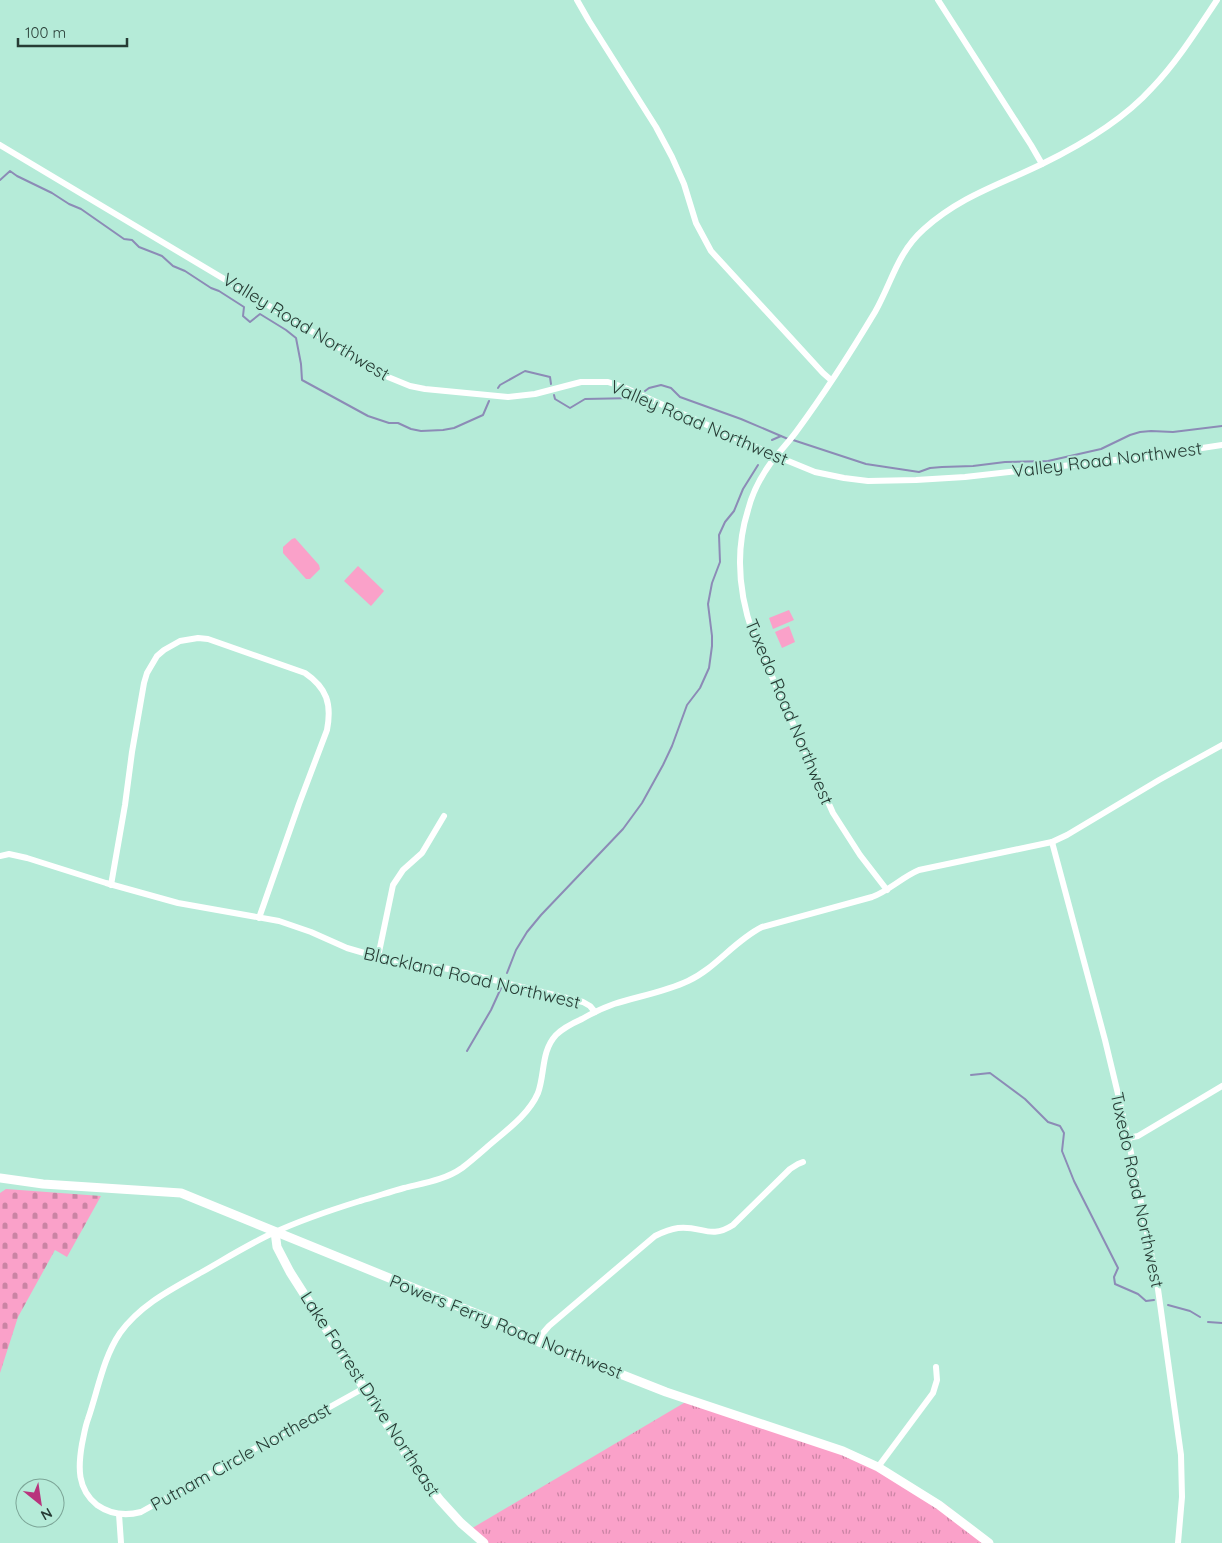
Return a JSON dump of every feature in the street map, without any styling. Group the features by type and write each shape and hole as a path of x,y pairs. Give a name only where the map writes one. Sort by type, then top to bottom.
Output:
{"street":[{"path":"578,0 589,21 656,127 672,157 684,184 696,223 711,251 831,380"},
{"path":"938,0 1032,145 1042,164"},
{"name":"Tuxedo Road Northwest","path":"887,890 860,856 832,813 753,634 742,598 741,578 743,526 748,508 769,466 797,431 831,380 875,311 901,257 917,236 944,213 962,201 1070,149 1134,106 1152,89 1173,63 1217,0"},
{"name":"Valley Road Northwest","path":"0,145 398,382 425,389 508,397 535,394 582,382 608,382 814,472 844,478 868,480 965,477 1150,456 1222,445"},
{"path":"111,885 132,752 147,673 157,656 172,644 189,639 208,639 305,673 320,686 329,706 330,718 327,730 259,918"},
{"name":"Blackland Road Northwest","path":"0,856 9,854 28,858 111,885 178,903 296,926 347,948 378,957 449,969 583,1002 595,1012 613,1004 671,988 691,980 710,968 746,936 762,927 872,897 887,890 906,876 920,870 1052,842 1222,745"},
{"path":"378,957 393,885 403,870 422,853 444,816"},
{"name":"Tuxedo Road Northwest","path":"1052,842 1105,1040 1128,1138 1157,1282 1175,1407 1182,1480 1178,1543"},
{"path":"121,1543 119,1514 104,1509 91,1498 82,1485 79,1468 86,1425 105,1364 113,1345 129,1322 151,1302 275,1232 392,1191 441,1179 463,1168 531,1106 540,1087 546,1051 555,1036 565,1028 595,1012"},
{"path":"1128,1138 1138,1136 1222,1086"},
{"path":"539,1342 549,1326 655,1236 667,1230 679,1228 690,1228 711,1233 725,1230 733,1225 790,1169 804,1162"},
{"name":"Powers Ferry Road Northwest","path":"0,1178 43,1184 181,1193 502,1324 539,1342 666,1392 843,1451 878,1467 938,1506 989,1543"},
{"name":"Lake Forrest Drive Northeast","path":"275,1232 277,1247 290,1272 428,1486 461,1523 484,1543"},
{"path":"878,1467 933,1393 937,1380 936,1367"},
{"name":"Putnam Circle Northeast","path":"119,1514 134,1514 148,1510 364,1388"}],"green space":[{"path":"295,538 319,565 320,569 310,579 306,579 283,553 283,547"},
{"path":"358,566 384,591 371,606 344,581"},
{"path":"789,610 794,620 773,629 769,618"},
{"path":"789,626 795,642 782,648 775,632"},
{"path":"6,1189 101,1196 67,1257 55,1250 18,1317 0,1373 0,1193"},
{"path":"694,1397 872,1462 948,1506 988,1543 485,1543 469,1530"}],"waterway":[{"path":"0,180 10,171 52,193 81,209 124,239 132,240 139,247 162,256 173,266 185,271 244,307 243,316 250,322 260,314 286,330 296,338 302,380 368,416 421,431 443,430 454,428 483,415 489,401"},
{"path":"498,388 525,371 550,377 551,384"},
{"path":"645,391 661,385 671,388 680,397 741,419 788,439"},
{"path":"554,395 555,399 570,408 585,399 635,398"},
{"path":"793,440 866,464 919,472 930,468 1005,462 1048,461 1101,449 1140,432 1173,432 1222,426"},
{"path":"772,440 781,436"},
{"path":"507,973 516,950 527,932 623,829 642,803 663,765 687,705 700,688 709,668 712,636 708,604 712,583 720,562 719,535 758,465"},
{"path":"467,1051 491,1010 501,988"},
{"path":"971,1075 990,1073 1025,1099 1048,1122 1060,1126 1064,1133 1062,1151 1074,1181 1118,1268 1114,1277 1115,1284 1138,1294 1146,1301 1154,1300"},
{"path":"1168,1305 1190,1311 1200,1317"},
{"path":"1208,1322 1222,1323"}]}
